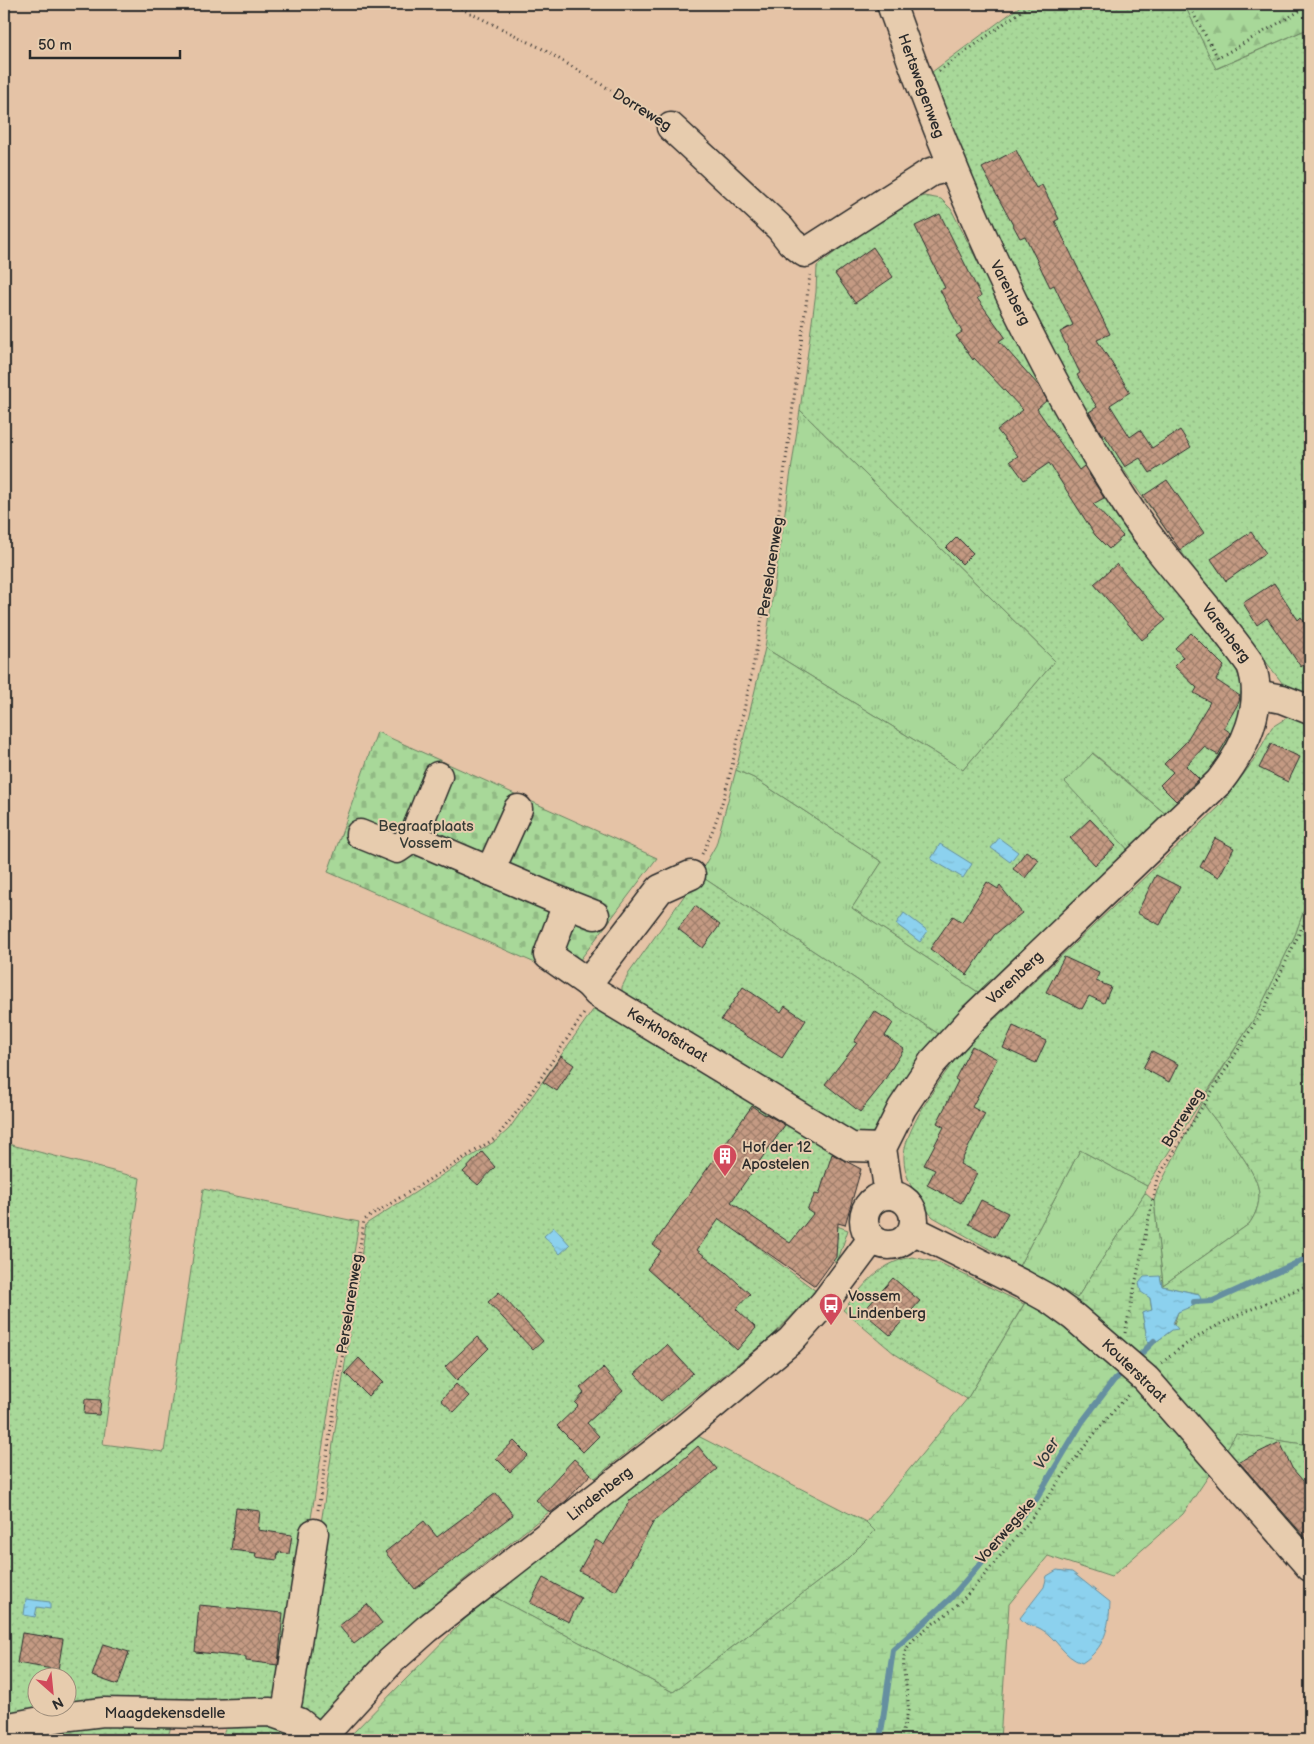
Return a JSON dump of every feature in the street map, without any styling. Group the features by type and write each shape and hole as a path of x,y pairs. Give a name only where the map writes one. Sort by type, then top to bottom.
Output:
{"street":[{"name":"Hertswegenweg","path":"891,4 952,167"},
{"name":"Dorreweg","path":"671,126 780,228 791,242 805,252"},
{"path":"805,252 931,172 952,167"},
{"name":"Varenberg","path":"882,1148 902,1108 932,1063 953,1039 1220,782 1240,751 1253,715 1256,694 1251,665 1128,507 1078,424 994,261 952,167"},
{"path":"1256,694 1282,699 1310,710"},
{"path":"360,834 397,849 413,838 438,776"},
{"path":"490,871 518,809"},
{"path":"413,838 567,904 595,914"},
{"path":"593,988 660,889 691,875"},
{"name":"Kerkhofstraat","path":"567,904 548,955 593,988 851,1147 882,1148"},
{"path":"882,1148 889,1194"},
{"path":"889,1194 898,1196 911,1206 914,1214 913,1230 909,1237 895,1245 886,1246 872,1239 867,1232 864,1215 873,1200 889,1194"},
{"name":"Kouterstraat","path":"913,1230 1049,1299 1119,1354 1143,1376 1310,1567"},
{"name":"Lindenberg","path":"319,1740 391,1661 428,1629 682,1430 790,1341 825,1302 872,1239"},
{"path":"284,1716 314,1533"},
{"name":"Maagdekensdelle","path":"4,1728 62,1716 103,1712 207,1714 270,1712 299,1722 319,1740"}],"path":[{"name":"Dorreweg","path":"452,4 541,48 671,126"},
{"path":"920,84 1031,4"},
{"path":"1188,4 1218,58 1310,5"},
{"name":"Perselarenweg","path":"691,875 713,831 724,796 762,623 787,467 812,263 805,252"},
{"name":"Borreweg","path":"1119,1354 1128,1326 1157,1180 1265,1007 1310,910"},
{"name":"Perselarenweg","path":"314,1533 364,1220 496,1138 524,1103 593,988"},
{"name":"Voerwegske","path":"900,1740 908,1712 908,1690 903,1657 908,1647 920,1633 956,1606 1012,1543 1046,1502 1090,1438 1143,1376 1186,1344 1224,1323 1310,1284"}],"green space":[{"path":"1023,4 1184,4 1216,69 1310,28 1310,701 1286,689 1180,550 1085,415 982,207 924,78"},
{"path":"1184,4 1310,4 1310,28 1215,69"},
{"path":"924,196 941,199 951,209 1010,325 1134,538 1235,667 1242,689 1242,710 1236,730 1226,749 1198,784 1167,815 1093,753 1065,782 1131,853 981,994 852,908 882,862 754,778 736,770 765,648 963,770 1055,661 800,410 816,292 817,266 886,213"},
{"path":"800,410 1055,661 963,770 765,648"},
{"path":"1288,717 1310,722 1310,893 1295,935 1257,1014 1147,1186 1080,1150 1019,1266 933,1217 912,1189 904,1164 904,1155 906,1143 919,1114 949,1068 967,1045 1221,805 1254,760 1272,727"},
{"name":"Begraafplaats Vossem","path":"377,732 657,858 567,977 328,872"},
{"path":"1092,753 1167,815 1131,853 1064,782"},
{"path":"736,770 754,778 882,862 852,908 981,994 940,1035 699,875 716,845"},
{"path":"699,875 940,1035 877,1131 856,1137 622,993 622,987 629,973"},
{"path":"1310,893 1310,1445 1236,1435 1183,1514 1111,1577 1048,1556 1009,1604 1000,1740 346,1740 465,1619 493,1596 673,1692 844,1562 875,1531 866,1522 967,1399 1040,1278 1077,1298 1145,1193 1154,1201 1163,1285 1249,1224 1259,1202 1258,1187 1242,1155 1202,1102 1257,1014 1295,935","holes":["1160,1276 1162,1286 1199,1294 1189,1306 1178,1312 1172,1330 1149,1347 1142,1313 1152,1311 1150,1298"]},
{"path":"609,1009 836,1155 820,1220 848,1230 837,1263 800,1235 790,1247 739,1233 816,1291 770,1338 595,1478 574,1459 549,1512 450,1591 384,1650 321,1718 316,1720 293,1710 366,1224 497,1140 509,1129 593,1010"},
{"path":"1202,1102 1249,1167 1258,1187 1258,1206 1249,1224 1163,1285 1154,1201 1157,1191"},
{"path":"4,1143 140,1178 103,1444 164,1452 203,1189 359,1222 284,1685 275,1699 78,1716 78,1666 28,1666 28,1716 75,1716 4,1722"},
{"path":"1080,1150 1147,1186 1145,1193 1077,1298 1019,1266"},
{"path":"912,1257 940,1263 1024,1304 967,1399 895,1354 843,1310 873,1276 890,1264"},
{"path":"1236,1434 1310,1445 1310,1546 1226,1450"},
{"path":"698,1436 866,1522 875,1531 844,1562 673,1692 493,1596"},
{"path":"81,1725 171,1726 167,1740 11,1740"},
{"path":"276,1727 289,1732 297,1740 220,1740 226,1728"}],"water":[{"path":"999,838 1018,852 1010,862 991,848"},
{"path":"940,844 972,864 963,878 931,859"},
{"path":"904,913 928,931 920,942 896,924"},
{"path":"554,1227 570,1245 560,1254 544,1236"},
{"path":"1160,1276 1162,1286 1199,1294 1202,1302 1178,1312 1173,1323 1178,1329 1172,1330 1149,1347 1142,1313 1152,1310 1150,1298 1141,1292 1139,1283 1144,1277"},
{"path":"1057,1570 1072,1572 1110,1602 1107,1629 1101,1644 1082,1663 1065,1652 1047,1633 1038,1627 1025,1623 1020,1618 1044,1587 1047,1576"},
{"path":"26,1599 50,1602 50,1609 37,1607 35,1617 24,1615"}],"building":[{"path":"1016,150 1036,188 1042,185 1059,219 1055,221 1110,334 1097,340 1130,392 1110,405 1130,437 1140,430 1152,448 1180,430 1191,447 1150,473 1140,458 1125,467 1104,434 1102,435 1089,412 1097,407 1077,375 1080,373 1060,332 1073,325 1054,285 1050,287 1025,236 1020,238 982,168"},
{"path":"940,214 981,296 977,298 1005,337 999,341 1039,386 1047,400 1037,409 1079,470 1084,466 1104,498 1093,504 1123,536 1109,549 1095,535 1049,463 1024,480 1010,461 1018,456 997,430 1023,410 974,358 973,360 956,336 962,332 940,290 945,288 915,226"},
{"path":"873,247 893,277 855,303 835,274"},
{"path":"1167,480 1204,533 1180,550 1143,496"},
{"path":"1251,532 1266,553 1226,581 1211,559"},
{"path":"957,537 973,553 962,564 946,548"},
{"path":"1117,564 1166,620 1142,640 1094,584"},
{"path":"1274,583 1298,620 1301,617 1310,630 1310,660 1301,667 1267,618 1257,625 1243,603"},
{"path":"1191,633 1224,666 1216,680 1240,696 1239,702 1224,728 1231,733 1218,755 1204,747 1186,766 1199,779 1176,801 1160,785 1173,772 1164,764 1185,743 1210,702 1194,693 1197,688 1174,666 1183,657 1175,648"},
{"path":"1271,744 1300,757 1288,782 1259,768"},
{"path":"1090,819 1116,846 1095,865 1070,838"},
{"path":"1215,838 1234,848 1219,877 1200,867"},
{"path":"1026,851 1039,860 1025,878 1013,869"},
{"path":"1156,875 1180,887 1160,925 1137,913"},
{"path":"987,882 998,889 1000,886 1022,913 994,935 967,975 930,949 953,916 962,922"},
{"path":"695,906 720,925 703,948 678,929"},
{"path":"1064,957 1099,973 1096,981 1111,987 1104,1003 1089,996 1082,1009 1046,992"},
{"path":"743,987 781,1012 785,1006 806,1020 782,1058 721,1020"},
{"path":"874,1011 893,1023 885,1036 904,1049 880,1087 860,1112 825,1084 857,1043 854,1042"},
{"path":"1013,1026 1046,1041 1036,1063 1003,1048"},
{"path":"972,1046 997,1059 972,1107 985,1114 960,1164 977,1173 961,1203 927,1185 935,1170 924,1165 944,1127 937,1123 958,1081 955,1079"},
{"path":"1152,1051 1178,1064 1169,1082 1143,1068"},
{"path":"561,1056 574,1065 557,1091 543,1082"},
{"path":"752,1106 785,1125 731,1202 790,1243 813,1214 807,1210 815,1194 819,1195 832,1154 861,1169 845,1225 838,1223 836,1257 815,1286 719,1219 697,1250 726,1272 750,1294 736,1309 756,1328 737,1350 647,1269 661,1251 653,1245"},
{"path":"482,1152 495,1167 478,1185 463,1172"},
{"path":"981,1200 1008,1213 995,1237 969,1224"},
{"path":"893,1278 920,1301 890,1335 863,1312"},
{"path":"499,1292 543,1341 533,1350 488,1302"},
{"path":"477,1337 489,1348 457,1380 445,1367"},
{"path":"667,1345 693,1373 661,1401 635,1374"},
{"path":"359,1358 383,1382 368,1396 345,1373"},
{"path":"603,1368 623,1391 587,1423 599,1436 583,1452 557,1426 578,1406 575,1403 584,1393 580,1388"},
{"path":"456,1384 469,1396 454,1412 441,1400"},
{"path":"85,1399 101,1400 99,1415 84,1414"},
{"path":"514,1441 528,1455 510,1472 496,1458"},
{"path":"1280,1442 1292,1468 1310,1489 1310,1543 1239,1462"},
{"path":"698,1446 717,1469 654,1521 616,1591 579,1571 596,1540 604,1545 630,1500 678,1464"},
{"path":"574,1459 591,1474 566,1501 550,1513 536,1500"},
{"path":"496,1493 513,1515 415,1589 385,1552 424,1521 437,1537"},
{"path":"236,1508 260,1511 258,1530 292,1535 289,1554 278,1552 277,1560 255,1557 256,1553 231,1550"},
{"path":"543,1578 581,1598 569,1622 530,1603"},
{"path":"367,1604 382,1623 354,1644 339,1626"},
{"path":"199,1605 283,1613 278,1665 246,1661 246,1657 195,1652"},
{"path":"22,1633 63,1639 59,1666 35,1666 17,1663"},
{"path":"103,1644 129,1652 118,1685 92,1676"}],"waterway":[{"name":"Voer","path":"1194,1302 1213,1301 1310,1257"},
{"name":"Voer","path":"1135,1360 1154,1341"},
{"name":"Voer","path":"880,1740 893,1650 950,1599 1037,1498 1082,1422 1114,1380 1126,1369"}],"place":[{"name":"Hof der 12 Apostelen","path":"725,1177"},
{"name":"Vossem Lindenberg","path":"831,1326"}]}
